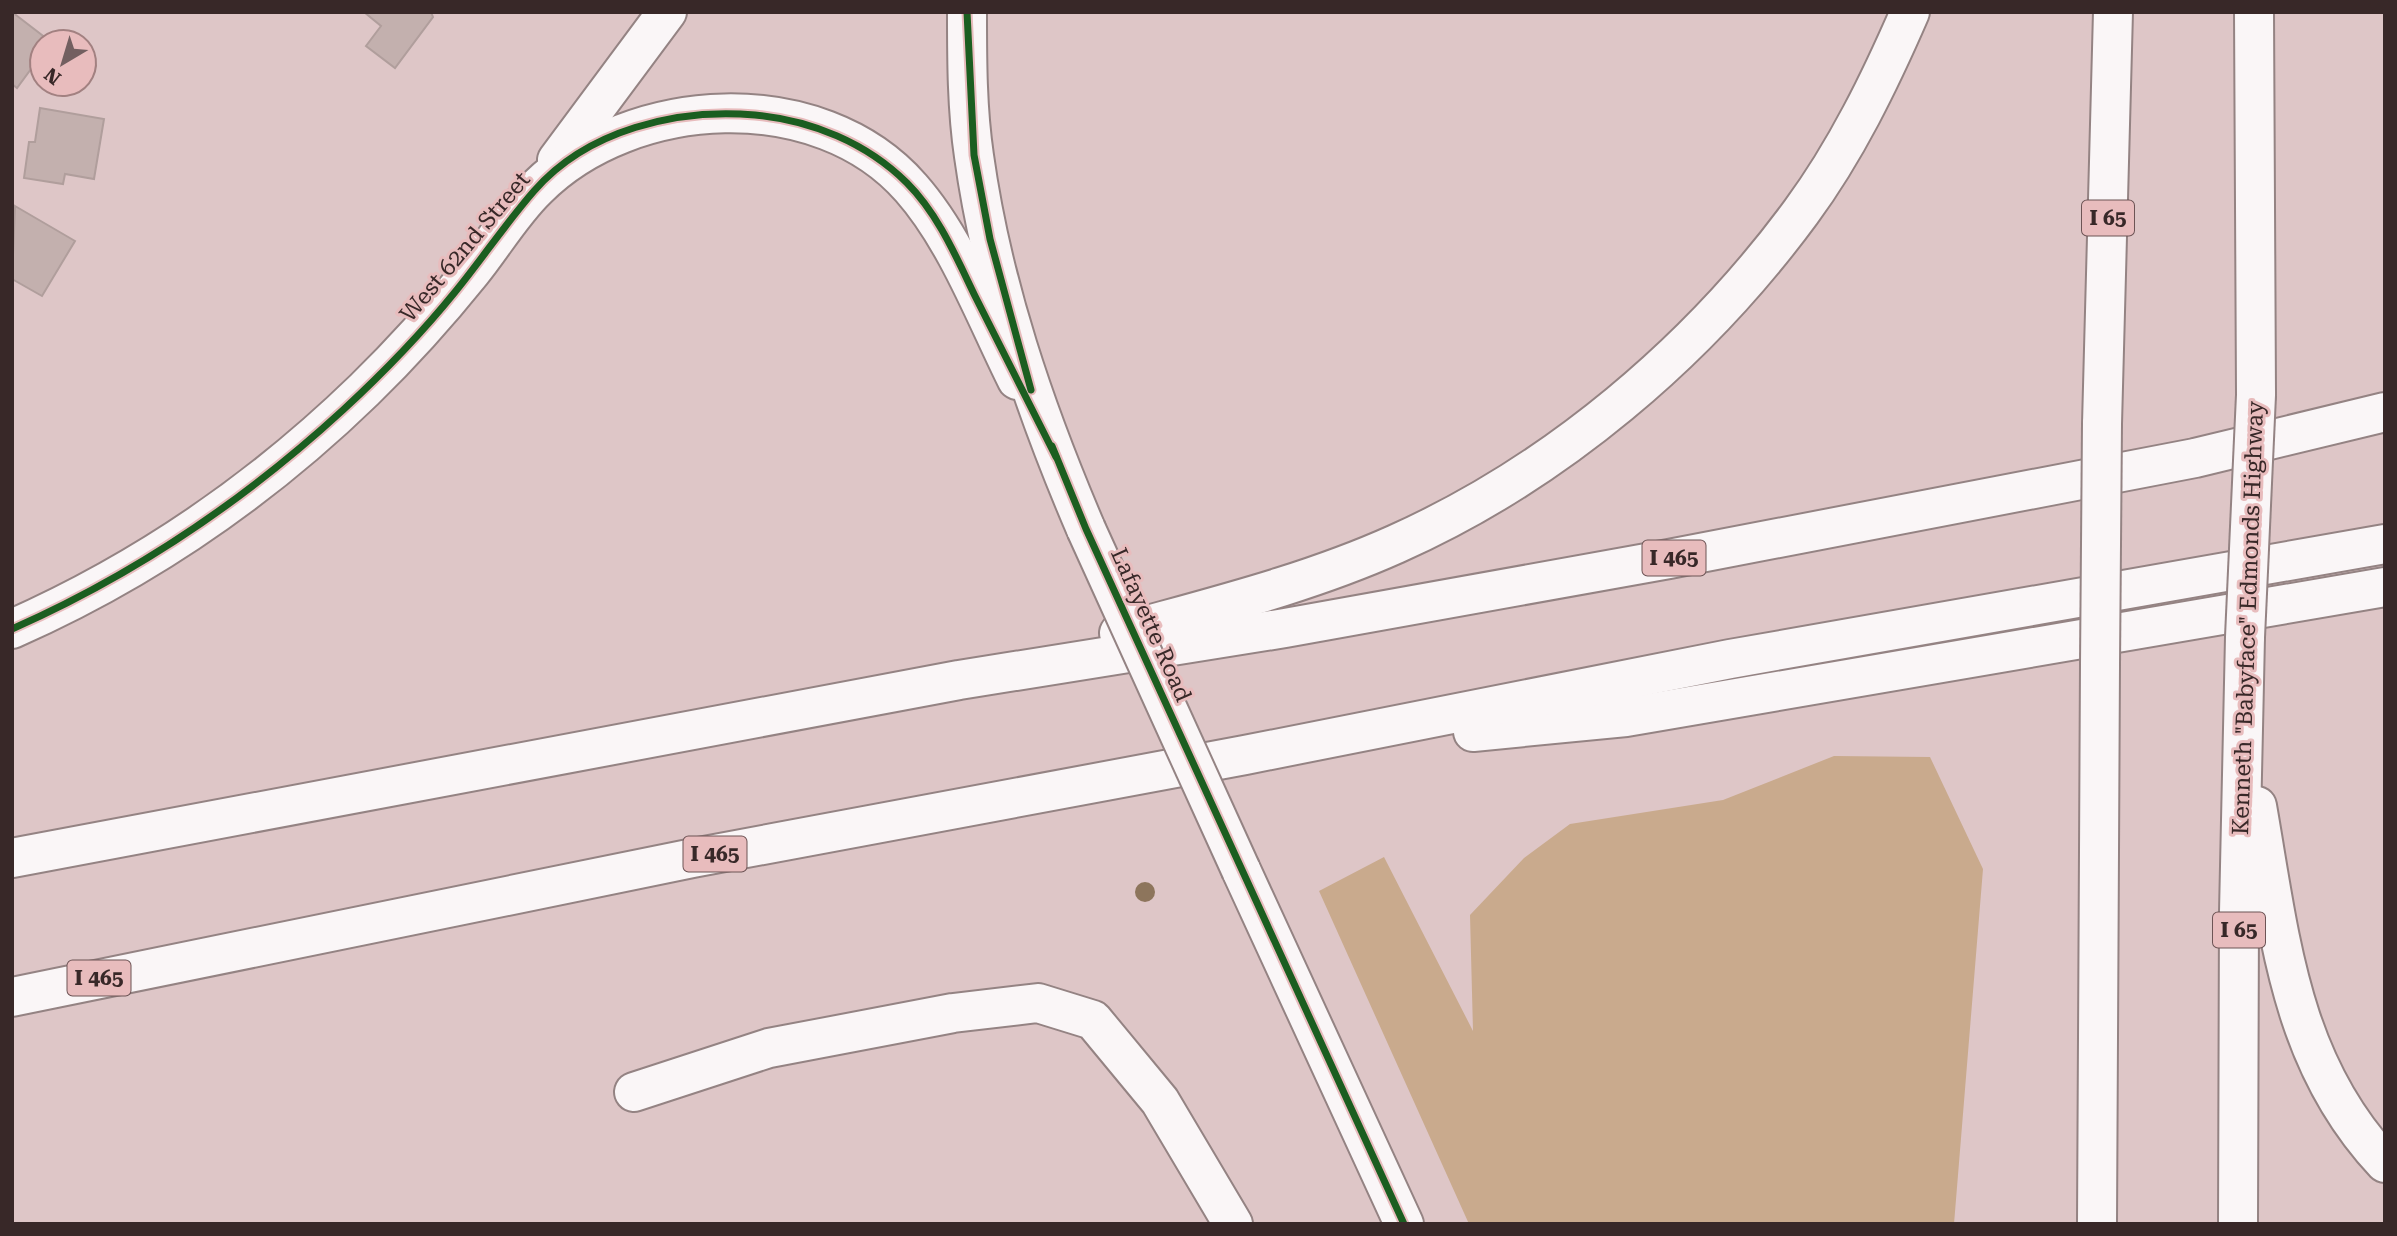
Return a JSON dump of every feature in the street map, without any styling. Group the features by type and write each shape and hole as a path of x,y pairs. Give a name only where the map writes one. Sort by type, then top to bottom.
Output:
{"main road":[{"path":"535,189 667,12"},
{"name":"Lafayette Road","path":"967,12 974,155 990,239 1031,390 1086,529 1404,1224"},
{"path":"959,680 1285,585 1357,561 1447,519 1592,425 1682,348 1802,211 1886,66 1910,12"},
{"name":"I 65","path":"2096,1224 2102,424 2113,12"},
{"name":"Kenneth \"Babyface\" Edmonds Highway","path":"2238,1224 2242,719 2256,396 2254,12"},
{"name":"West 62nd Street","path":"12,629 119,576 172,544 297,451 365,389 428,323 535,189 563,165 605,139 626,130 669,120 739,114 769,117 832,132 889,167 909,185 940,226 1056,457"},
{"name":"I 465","path":"12,858 959,680 1285,628 1682,556 2195,458 2385,412"},
{"name":"I 465","path":"12,997 694,858 1245,755 1730,659 2385,544"},
{"path":"1245,755 1626,717 2385,587"},
{"path":"2242,719 2282,938 2307,1041 2323,1079 2344,1112 2385,1163"},
{"path":"634,1092 769,1048 953,1013 1038,1003 1093,1020 1160,1101 1233,1224"}],"shaded area":[{"path":"1834,756 1930,757 1983,869 1954,1224 1469,1224 1319,891 1384,857 1473,1031 1470,915 1524,858 1570,824 1723,800"}],"building":[{"path":"12,12 33,28 28,28 28,73 17,88 12,84"},
{"path":"364,12 431,12 433,17 395,68 366,46 381,26"},
{"path":"40,108 104,119 94,179 65,174 63,184 24,178 29,142 35,142"},
{"path":"15,206 75,241 42,296 12,279"}],"cycle path":[{"path":"967,12 974,155 990,239 1031,390"},
{"path":"12,629 57,608 144,560 227,505 305,443 372,382 429,323 524,203 556,170 580,152 607,138 635,127 695,115 755,115 817,128 856,145 907,183 929,209 946,238 1056,457"},
{"path":"1052,446 1086,529 1404,1224"}]}
